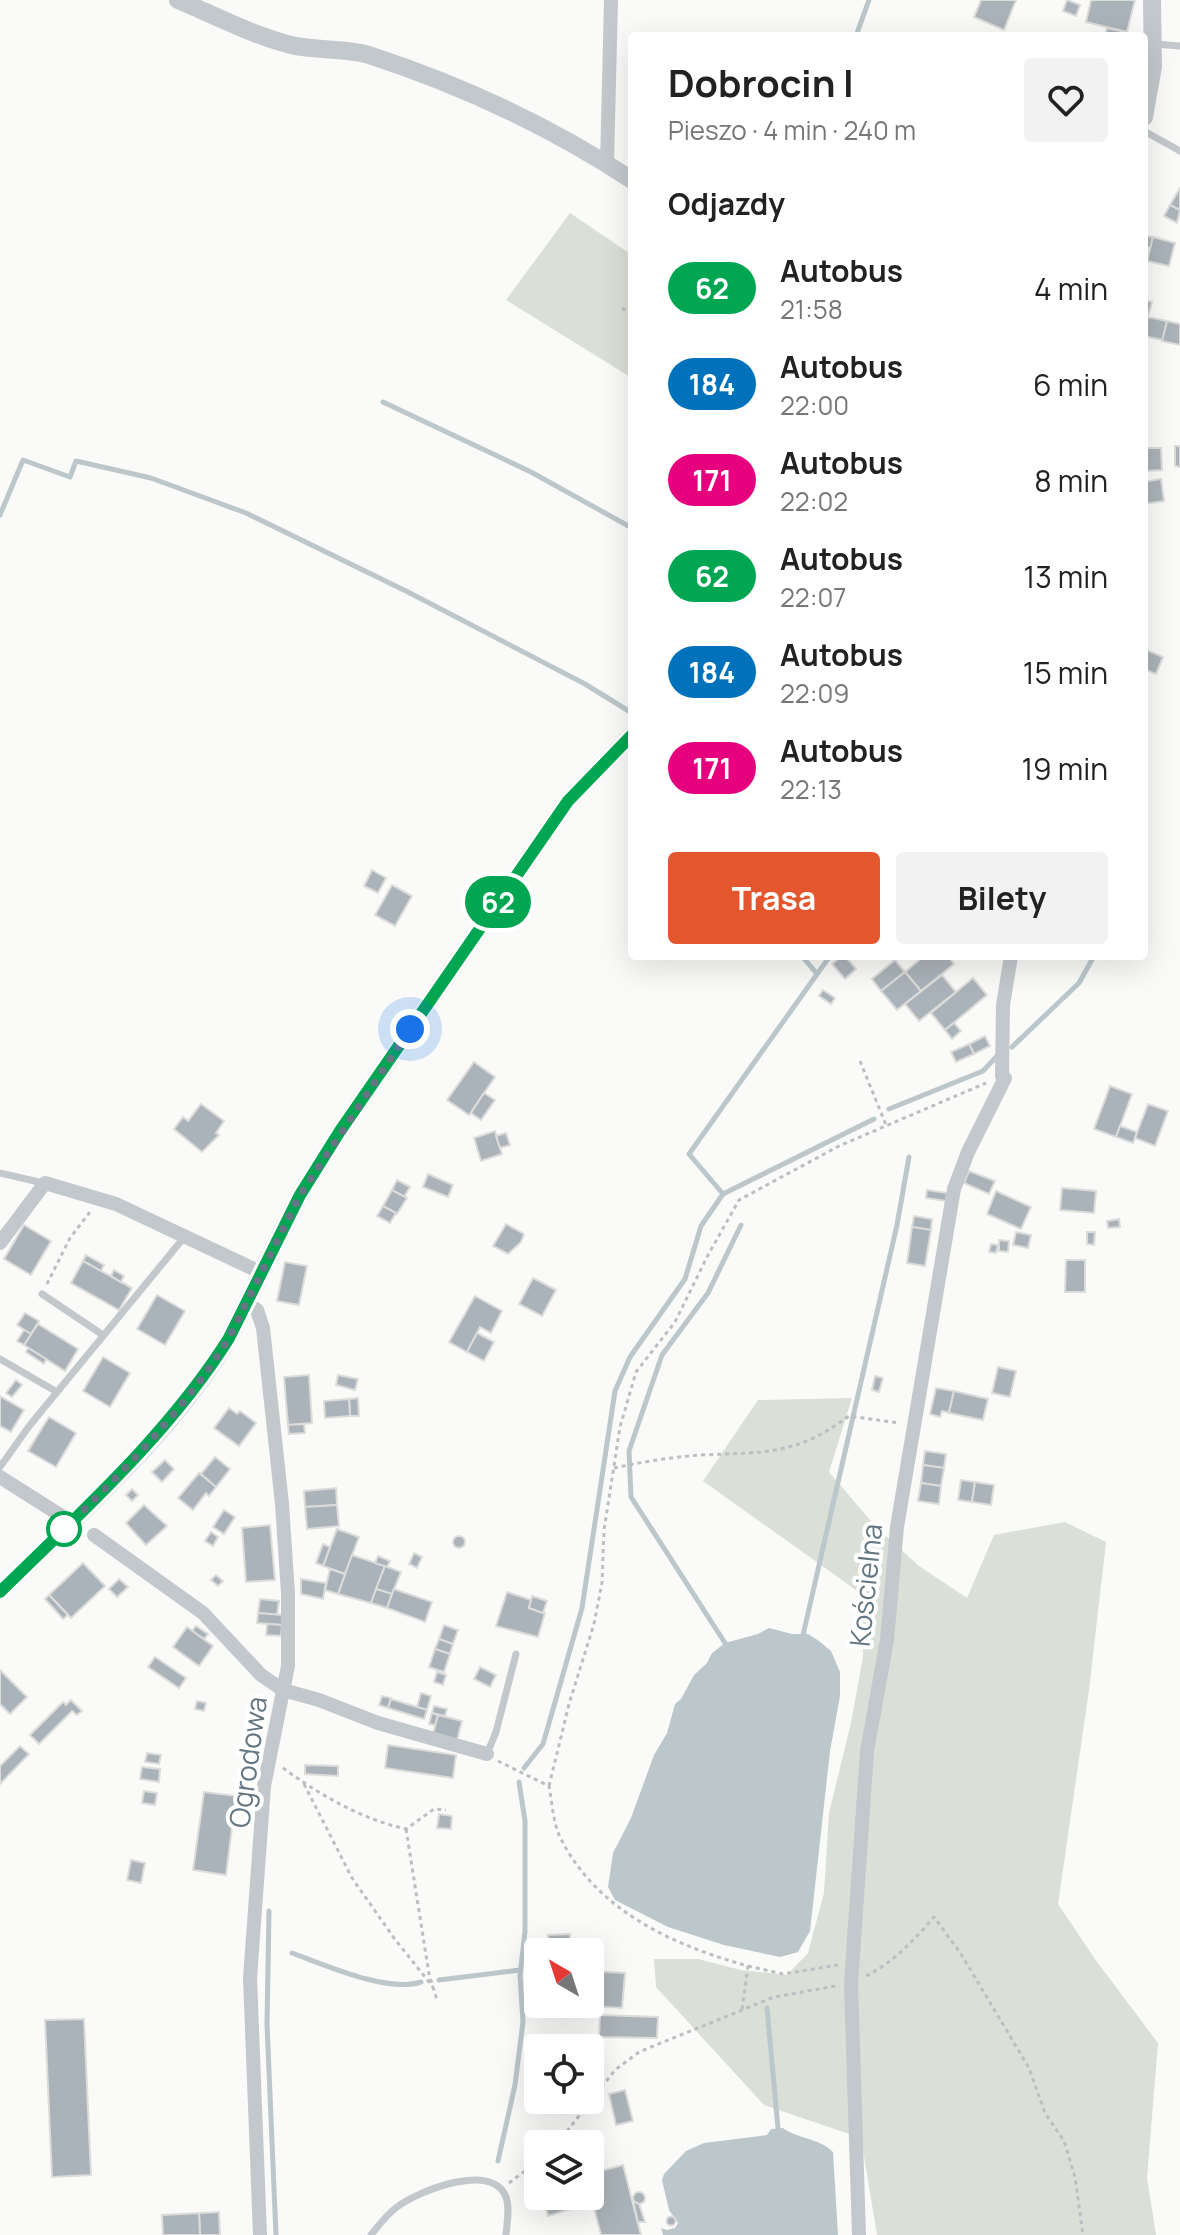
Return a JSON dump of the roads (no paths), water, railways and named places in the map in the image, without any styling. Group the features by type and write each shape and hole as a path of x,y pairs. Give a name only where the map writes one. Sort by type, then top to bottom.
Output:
{"street":[{"path":"178,0 292,45 328,52 365,54 464,88 628,177"},
{"path":"607,164 611,0"},
{"path":"1148,95 1153,67 1152,0"},
{"path":"0,1592 129,1462 200,1381 229,1338 300,1195 340,1131 568,801 628,739"},
{"name":"Kościelna","path":"859,2235 851,1984 867,1751 887,1640 897,1527 954,1189 968,1152 1005,1078 1002,1076 1003,1005 1010,960"},
{"path":"0,1243 45,1183 100,1199 186,1235 260,1272"},
{"name":"Ogrodowa","path":"247,1303 257,1310 263,1328 281,1490 288,1593 288,1666 264,1786 250,1978 260,2235"},
{"path":"0,1477 71,1522"},
{"path":"94,1535 203,1613 261,1675 283,1690 378,1723 487,1754"}],"lane":[{"path":"1152,44 1180,46"},
{"path":"1148,133 1180,151"},
{"path":"0,1173 45,1183"},
{"path":"0,1467 57,1392 186,1235"},
{"path":"42,1294 103,1335"},
{"path":"0,1359 57,1392"},
{"path":"487,1754 496,1732 516,1654"},
{"path":"371,2235 398,2206 436,2187 474,2181 487,2181 500,2188 507,2202 506,2235"}],"waterway":[{"path":"857,32 869,0"},
{"path":"383,402 531,472 628,526"},
{"path":"0,515 23,460 70,477 76,461 151,478 246,513 408,592 585,684 628,711"},
{"path":"805,960 817,974"},
{"path":"723,1194 689,1154 827,960"},
{"path":"1012,1047 1079,983 1092,960"},
{"path":"889,1109 983,1071 998,1055"},
{"path":"524,1768 543,1744 582,1608 615,1391 630,1357 685,1279 701,1226 723,1194 874,1119"},
{"path":"803,1635 897,1225 909,1157"},
{"path":"725,1643 631,1497 629,1451 662,1355 708,1293 741,1225"},
{"path":"498,2161 515,2085 523,2022 520,1975 525,1932 525,1821 519,1782"},
{"path":"269,1911 267,2024 276,2235"},
{"path":"292,1953 374,1981 391,1984 421,1982"},
{"path":"439,1980 520,1970"},
{"path":"767,2008 778,2128"}]}
